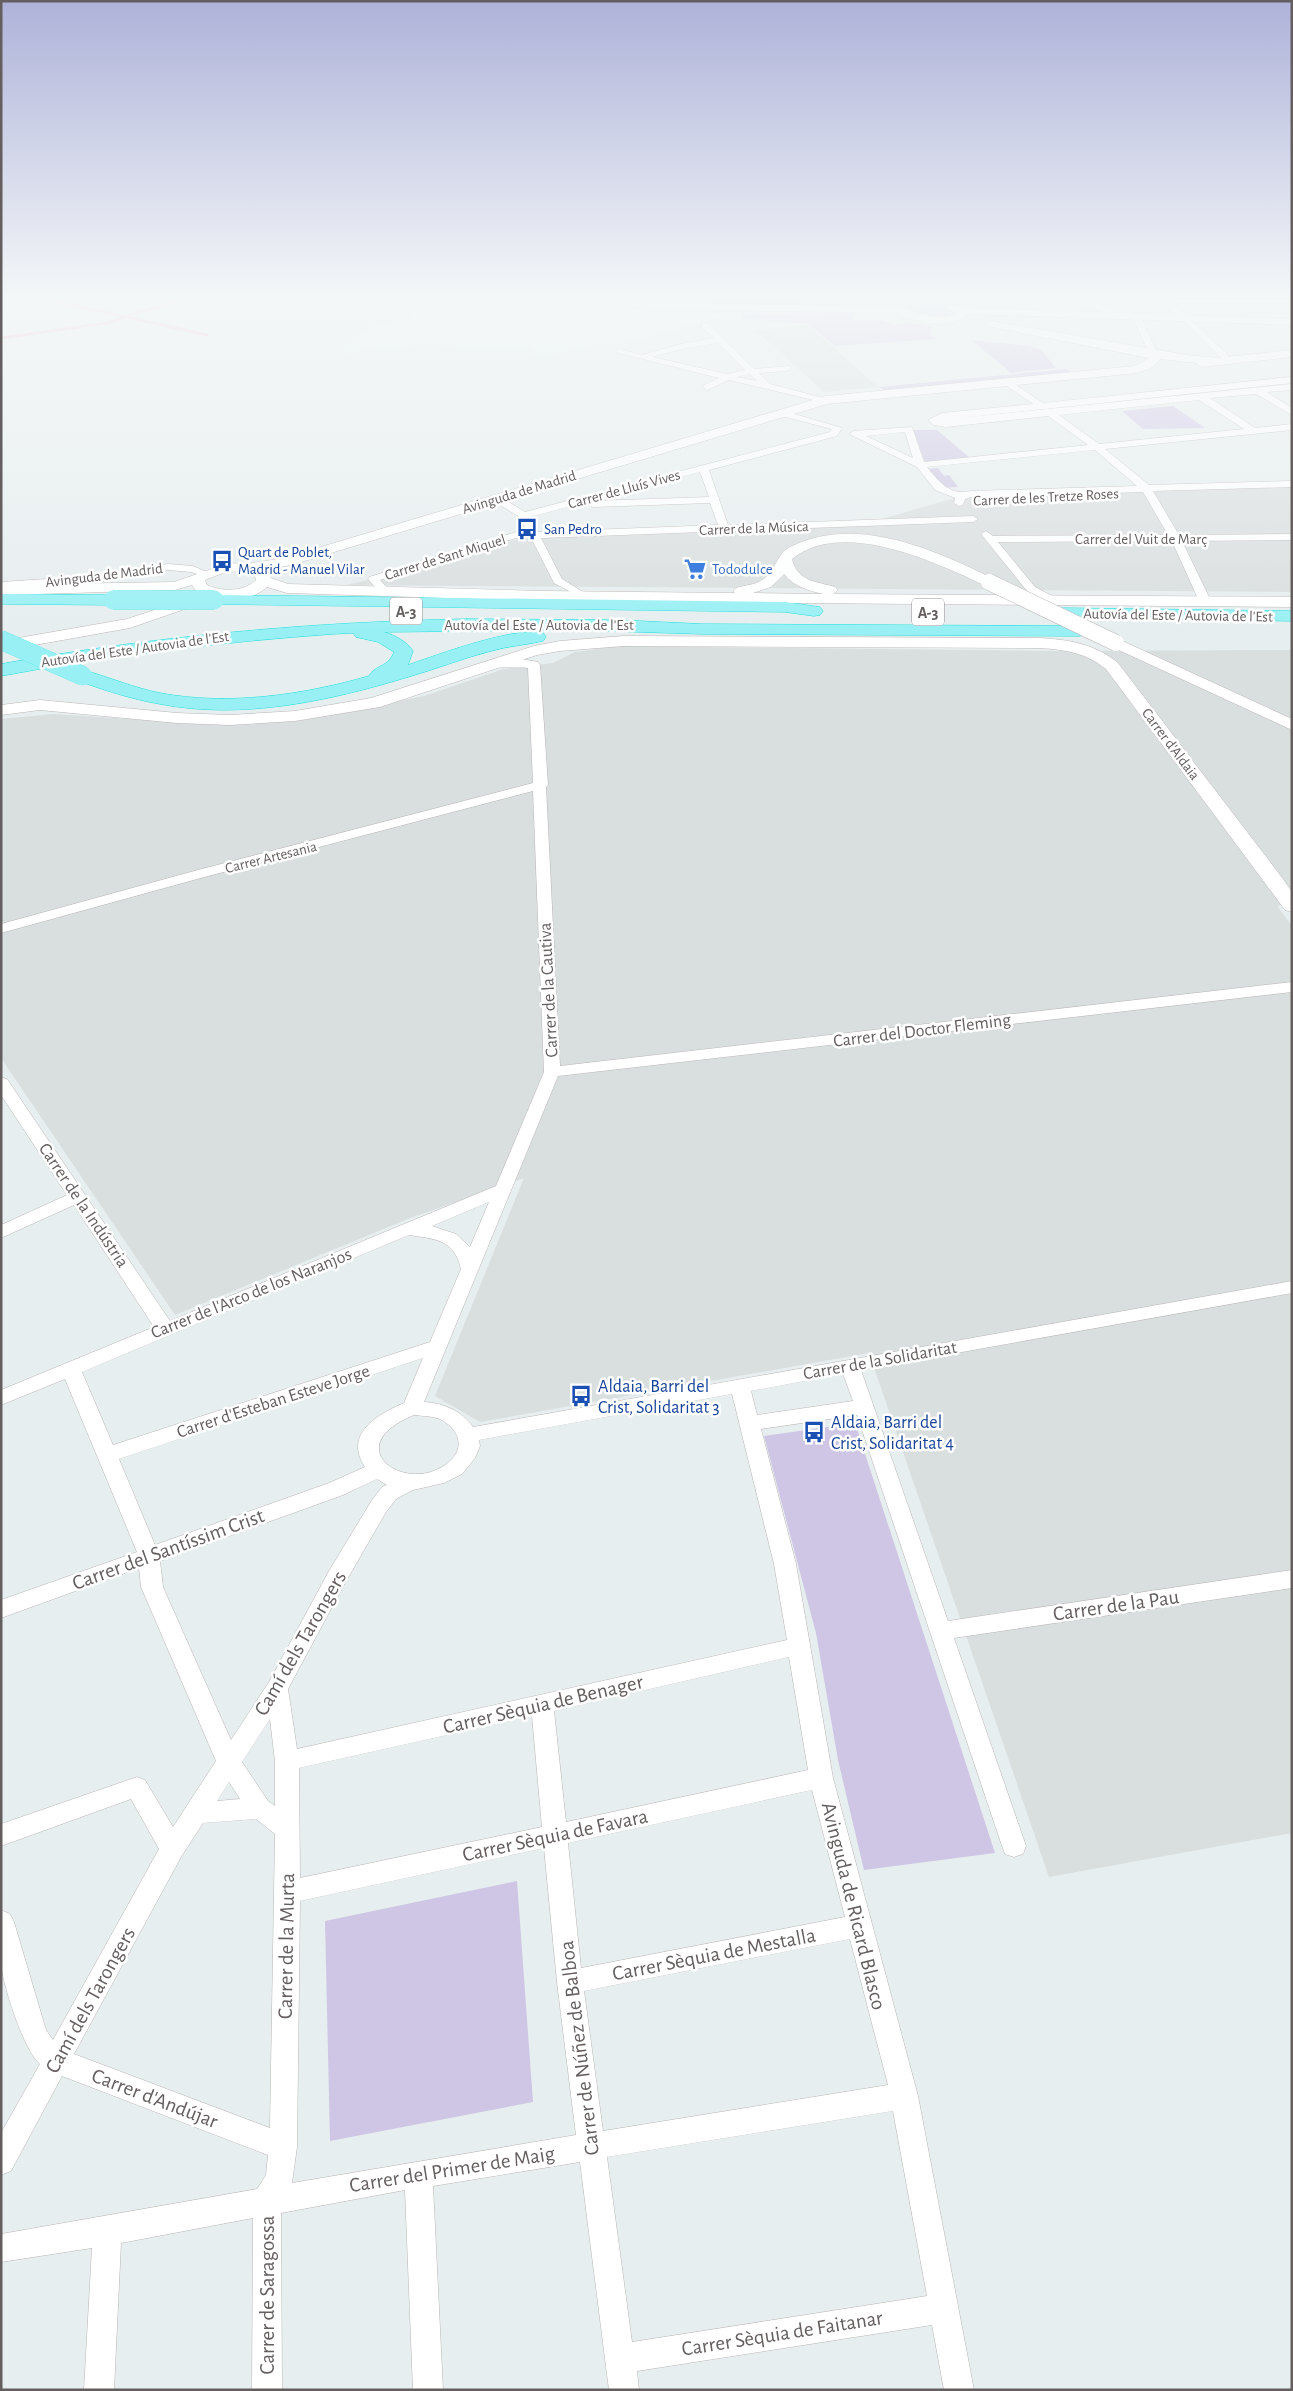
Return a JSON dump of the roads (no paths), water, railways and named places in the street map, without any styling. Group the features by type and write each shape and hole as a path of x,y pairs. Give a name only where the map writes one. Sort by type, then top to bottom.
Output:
{"highway":[{"path":"1,598 112,600 216,597 785,607 814,611"},
{"name":"Autovía del Este / Autovia de l'Est","path":"1,655 151,630 276,617 337,613 458,610 814,611 1047,607"},
{"name":"Autovía del Este / Autovia de l'Est","path":"1064,613 1292,616"},
{"name":"Autovía del Este / Autovia de l'Est","path":"1,670 149,645 320,628 436,624 664,626 702,629 1079,631"},
{"path":"453,677 487,658 526,643 566,637 673,633 702,629"},
{"path":"286,631 359,633 388,638 398,644 404,651 399,664 364,682"},
{"name":"Autovía del Este / Autovia de l'Est","path":"1102,631 1292,633"},
{"path":"1,640 83,676 136,695 203,704 277,701 328,692 513,640 605,632 673,633"}],"street":[{"path":"795,406 800,407"},
{"name":"Avinguda de Madrid","path":"1,590 175,586 226,568 247,568 286,562 805,406"},
{"path":"1046,406 942,416 933,420 937,423 946,424 1110,406"},
{"path":"1215,406 1253,431"},
{"path":"1050,412 1097,447 1147,490 1176,539 1205,601"},
{"name":"Carrer de Lluís Vives","path":"524,515 834,434 837,428 781,414"},
{"path":"1047,607 973,519 960,500 939,488 920,465 909,429 854,434 920,465 1292,427"},
{"path":"704,468 724,529"},
{"name":"Carrer de les Tretze Roses","path":"960,500 1147,490 1292,486"},
{"path":"497,499 524,515 558,581 582,596"},
{"path":"560,505 715,500"},
{"name":"Carrer de la Música","path":"533,532 724,529 973,519"},
{"name":"Carrer de Sant Miquel","path":"384,591 373,579 533,532"},
{"name":"Carrer del Vuit de Març","path":"990,539 1292,537"},
{"path":"712,597 766,584 773,579 785,558 799,548 825,541 875,540 923,552 1292,725"},
{"path":"785,558 786,568 791,575 812,586 848,593 902,598"},
{"name":"Avinguda de Madrid","path":"1,646 130,623 216,597 249,591 263,578 286,562"},
{"name":"Avinguda de Madrid","path":"1,585 104,578 161,567 181,566 193,568 202,577"},
{"path":"247,568 263,578 287,588 463,594 996,598 1027,595 1031,589"},
{"path":"202,577 201,588 216,597"},
{"path":"1,640 68,626 142,596 175,586"},
{"path":"996,598 1047,607 1205,601 1292,602"},
{"name":"Carrer d'Aldaia","path":"1,710 40,705 177,718 263,719 331,712 374,703 495,664 560,646 624,641 1041,643 1085,649 1099,654 1112,666 1284,888 1292,906"},
{"path":"495,664 516,662 534,665 543,655 560,646"},
{"name":"Carrer de la Cautiva","path":"412,1408 552,1072 541,785 534,665"},
{"name":"Carrer Artesania","path":"1,929 118,895 541,785"},
{"name":"Carrer del Doctor Fleming","path":"552,1072 1292,987"},
{"name":"Carrer de la Indústria","path":"1,1082 166,1328"},
{"name":"Carrer de l'Arco de los Naranjos","path":"1,1398 502,1190"},
{"path":"1,1232 79,1196"},
{"path":"402,1231 423,1229 436,1231 464,1250 469,1260 470,1270"},
{"name":"Carrer de la Solidaritat","path":"468,1434 1292,1288"},
{"name":"Carrer d'Esteban Esteve Jorge","path":"107,1455 438,1346"},
{"path":"850,1365 1014,1846"},
{"path":"71,1369 149,1555 152,1586 228,1761 260,1808 286,1828"},
{"path":"1,1388 37,1383"},
{"name":"Avinguda de Ricard Blasco","path":"740,1386 785,1564 821,1778 858,1926 904,2096 959,2390"},
{"path":"749,1423 864,1407"},
{"path":"412,1408 437,1409 448,1413 458,1418 468,1434 467,1452 455,1468 435,1479 393,1477 371,1462 368,1452 368,1442 372,1433 388,1417 412,1408"},
{"name":"Carrer del Santíssim Crist","path":"1,1609 336,1489 393,1477"},
{"name":"Camí dels Tarongers","path":"1,2161 172,1849 277,1688 337,1577 379,1506 389,1493 393,1477"},
{"name":"Carrer de la Pau","path":"941,1631 1292,1579"},
{"name":"Carrer Sèquia de Benager","path":"287,1761 799,1646"},
{"name":"Carrer de la Murta","path":"268,2200 280,2179 283,2147 288,1892 286,1828 287,1761 277,1688"},
{"name":"Carrer de Núñez de Balboa","path":"542,1705 570,1982 590,2146 624,2390"},
{"name":"Carrer Sèquia de Favara","path":"288,1892 821,1778"},
{"path":"1,1835 137,1787 172,1849"},
{"path":"194,1813 260,1808"},
{"name":"Carrer d'Andújar","path":"1,1922 35,2036 44,2050 56,2060 283,2147"},
{"name":"Carrer Sèquia de Mestalla","path":"570,1982 858,1926"},
{"name":"Carrer del Primer de Maig","path":"1,2248 108,2231 268,2200 418,2174 904,2096"},
{"path":"418,2174 428,2390"},
{"name":"Carrer de Saragossa","path":"267,2390 268,2200"},
{"path":"99,2390 108,2231"},
{"name":"Carrer Sèquia de Faitanar","path":"620,2358 944,2308"}],"place":[{"name":"San Pedro","path":"527,529"},
{"name":"Quart de Poblet, Madrid - Manuel Vilar","path":"222,561"},
{"name":"Tododulce","path":"695,569"},
{"name":"Aldaia, Barri del Crist, Solidaritat 3","path":"581,1396"},
{"name":"Aldaia, Barri del Crist, Solidaritat 4","path":"814,1432"}]}
